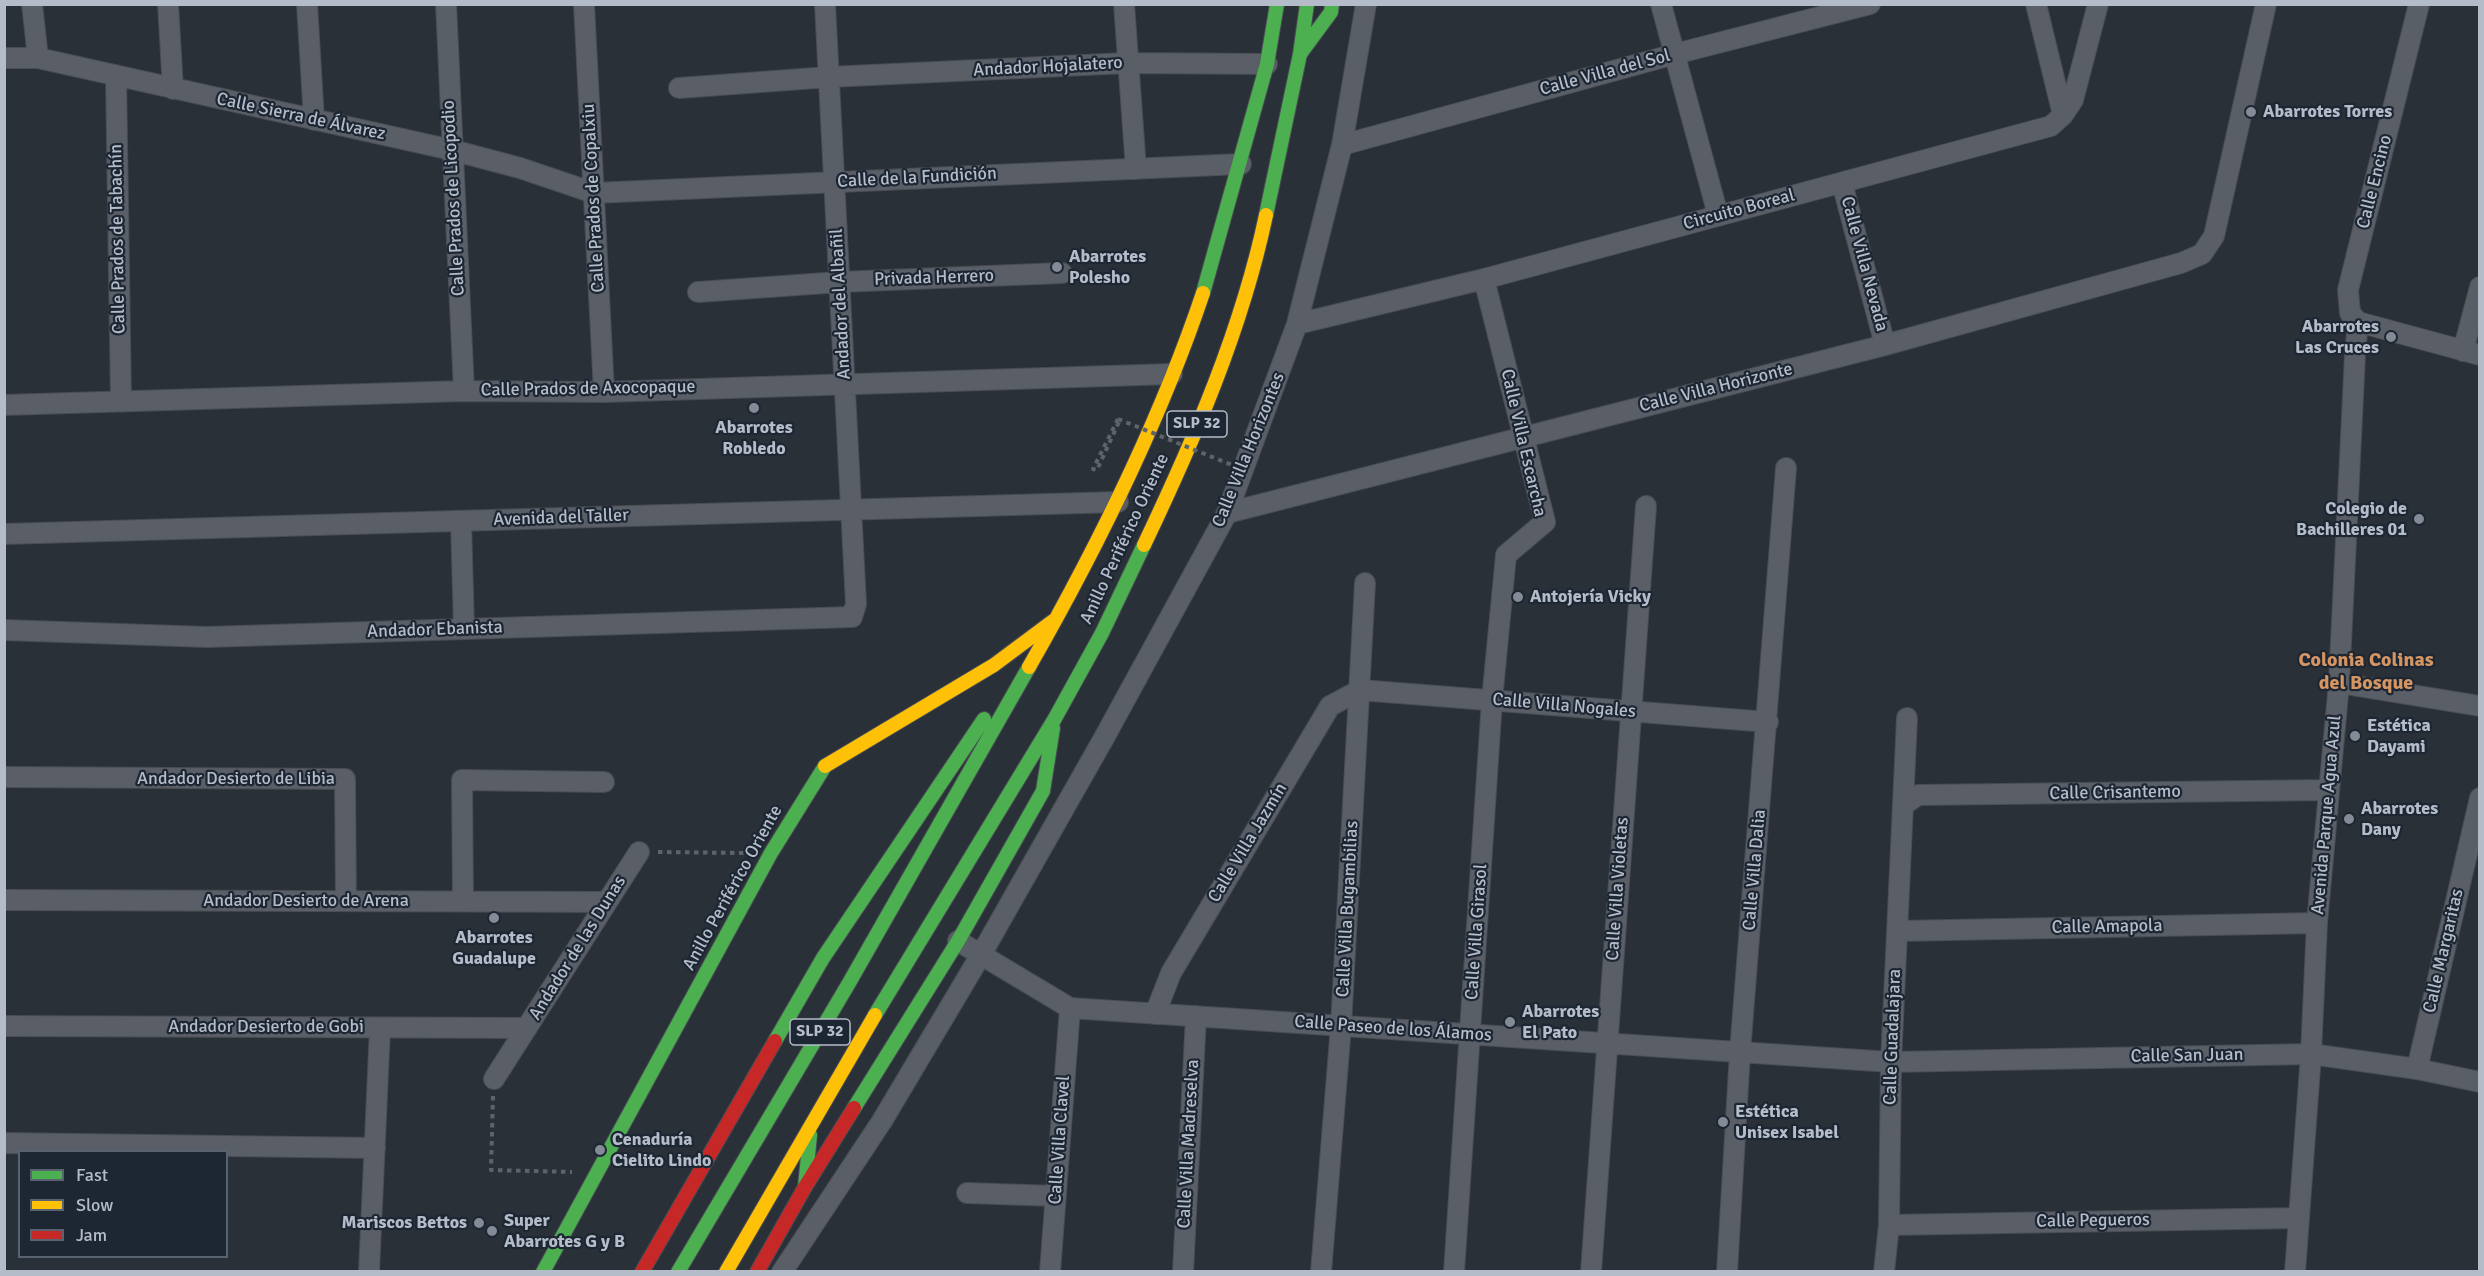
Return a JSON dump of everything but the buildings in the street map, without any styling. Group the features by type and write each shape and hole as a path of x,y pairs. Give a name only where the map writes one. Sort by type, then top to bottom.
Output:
{"main road":[{"name":"Anillo Periférico Oriente","path":"1262,4 1269,55"},
{"name":"Anillo Periférico Oriente","path":"678,1272 855,973 1057,618 1118,502 1188,337 1210,270 1241,164 1269,55 1276,4"},
{"name":"Anillo Periférico Oriente","path":"1300,54 1330,12 1332,4"},
{"name":"Anillo Periférico Oriente","path":"726,1272 889,991 1054,720 1102,633 1155,521 1209,396 1255,266 1300,54 1307,8"},
{"name":"Anillo Periférico Oriente","path":"543,1272 771,853 822,768 993,665 1057,618"},
{"name":"Anillo Periférico Oriente","path":"642,1272 823,958 983,720 1018,684"},
{"name":"Anillo Periférico Oriente","path":"757,1272 805,1187 958,941 1043,791 1054,720"},
{"path":"805,1187 811,1125"}],"street":[{"path":"32,4 38,58"},
{"path":"168,4 173,89"},
{"path":"307,4 314,120"},
{"name":"Calle Prados de Licopodio","path":"446,4 464,391"},
{"name":"Calle Prados de Copalxiu","path":"584,4 604,392"},
{"name":"Andador del Albañil","path":"825,4 856,603"},
{"path":"1124,4 1136,169"},
{"name":"Calle Villa Horizontes","path":"782,1272 882,1121 982,953 1104,738 1227,513 1297,324 1342,145 1366,4"},
{"path":"1661,4 1718,215"},
{"name":"Calle Villa del Sol","path":"1342,145 1675,54 1870,4"},
{"path":"2036,4 2063,115"},
{"path":"2063,115 2073,100 2098,4"},
{"name":"Calle Villa Horizonte","path":"1227,513 1885,345 2181,263 2202,254 2214,236 2266,4"},
{"name":"Calle Encino","path":"2358,322 2350,314 2348,290 2420,4"},
{"name":"Andador Hojalatero","path":"679,88 829,77 1269,55"},
{"name":"Calle Sierra de Álvarez","path":"4,58 38,58 452,150 520,168 594,193"},
{"name":"Calle Prados de Tabachín","path":"116,76 121,401"},
{"name":"Circuito Boreal","path":"1297,324 1484,279 2051,126 2063,115"},
{"name":"Calle de la Fundición","path":"594,193 1241,164"},
{"name":"Calle Villa Nevada","path":"1842,183 1885,345"},
{"name":"Privada Herrero","path":"698,292 840,282 1062,273"},
{"name":"Calle Villa Escarcha","path":"1484,279 1545,522 1506,555 1492,700"},
{"path":"2358,322 2471,353 2480,287"},
{"name":"Avenida Parque Agua Azul","path":"2295,1272 2312,1053 2317,924 2339,683 2358,322"},
{"name":"Calle Prados de Axocopaque","path":"4,405 464,391 604,392 1172,374"},
{"name":"Calle Villa Dalia","path":"1727,1272 1740,1052 1768,722 1786,468"},
{"name":"Avenida del Taller","path":"4,534 1118,502"},
{"name":"Calle Villa Violetas","path":"1591,1272 1646,506"},
{"path":"461,521 464,629"},
{"name":"Calle Villa Bugambilias","path":"1322,1272 1341,1026 1365,583"},
{"name":"Andador Ebanista","path":"4,630 207,637 852,617 856,603"},
{"path":"2339,683 2480,706"},
{"name":"Calle Villa Nogales","path":"1360,690 1768,722"},
{"name":"Calle Villa Jazmín","path":"1155,1014 1171,973 1330,705 1360,690"},
{"name":"Calle Villa Girasol","path":"1454,1272 1492,700"},
{"name":"Calle Guadalajara","path":"1884,1272 1888,1225 1891,1062 1901,821 1905,804 1907,718"},
{"name":"Andador Desierto de Libia","path":"4,777 345,779 346,901"},
{"path":"463,901 462,780 604,782"},
{"name":"Calle Crisantemo","path":"1905,804 1918,795 2328,790"},
{"name":"Calle Margaritas","path":"2417,1069 2480,798"},
{"name":"Andador de las Dunas","path":"494,1079 639,852"},
{"name":"Andador Desierto de Arena","path":"4,900 607,902"},
{"name":"Calle Amapola","path":"1898,931 2317,924"},
{"name":"Calle Paseo de los Álamos","path":"958,941 982,953 1070,1008 1891,1062"},
{"name":"Calle Villa Clavel","path":"1050,1272 1070,1008"},
{"name":"Calle Villa Madreselva","path":"1183,1272 1196,1016"},
{"name":"Andador Desierto de Gobi","path":"4,1026 527,1028"},
{"path":"369,1272 380,1028"},
{"name":"Calle San Juan","path":"1891,1062 2312,1053 2417,1069 2480,1082"},
{"path":"4,1143 375,1148"},
{"path":"967,1193 1056,1196"},
{"name":"Calle Pegueros","path":"1888,1225 2298,1218"}],"path":[{"path":"1087,503 1122,426 1118,424 1096,470 1093,469 1118,419 1232,465"},
{"path":"639,852 771,853"},
{"path":"494,1079 491,1170 597,1173"}],"traffic: fast":[{"path":"1203,293 1267,64 1277,4"},
{"path":"1266,215 1300,54 1307,4"},
{"path":"1300,54 1331,12 1332,4"},
{"path":"875,1015 1054,720 1102,633 1144,545"},
{"path":"678,1272 849,983 1029,667"},
{"path":"775,1041 823,958 984,719"},
{"path":"854,1108 958,941 1043,791 1053,728"},
{"path":"543,1272 771,853 825,766"},
{"path":"805,1187 810,1135"}],"traffic: slow":[{"path":"1144,545 1215,383 1244,300 1266,215"},
{"path":"1029,667 1079,577 1147,438 1203,293"},
{"path":"825,766 994,665 1053,621"},
{"path":"726,1272 875,1015"}],"traffic: jam":[{"path":"642,1272 775,1041"},
{"path":"757,1272 805,1187 854,1108"}],"place":[{"name":"Abarrotes Torres","path":"2251,112"},
{"name":"Abarrotes Polesho","path":"1057,267"},
{"name":"Abarrotes Las Cruces","path":"2391,337"},
{"name":"Abarrotes Robledo","path":"754,408"},
{"name":"Colegio de Bachilleres 01","path":"2419,519"},
{"name":"Antojería Vicky","path":"1518,597"},
{"name":"Estética Dayami","path":"2355,736"},
{"name":"Abarrotes Dany","path":"2349,819"},
{"name":"Abarrotes Guadalupe","path":"494,918"},
{"name":"Abarrotes El Pato","path":"1510,1022"},
{"name":"Estética Unisex Isabel","path":"1723,1122"},
{"name":"Cenaduría Cielito Lindo","path":"600,1150"},
{"name":"Mariscos Bettos","path":"479,1223"},
{"name":"Super Abarrotes G y B","path":"492,1231"}],"district":[{"name":"Colonia Colinas del Bosque","path":"2366,672"}]}
